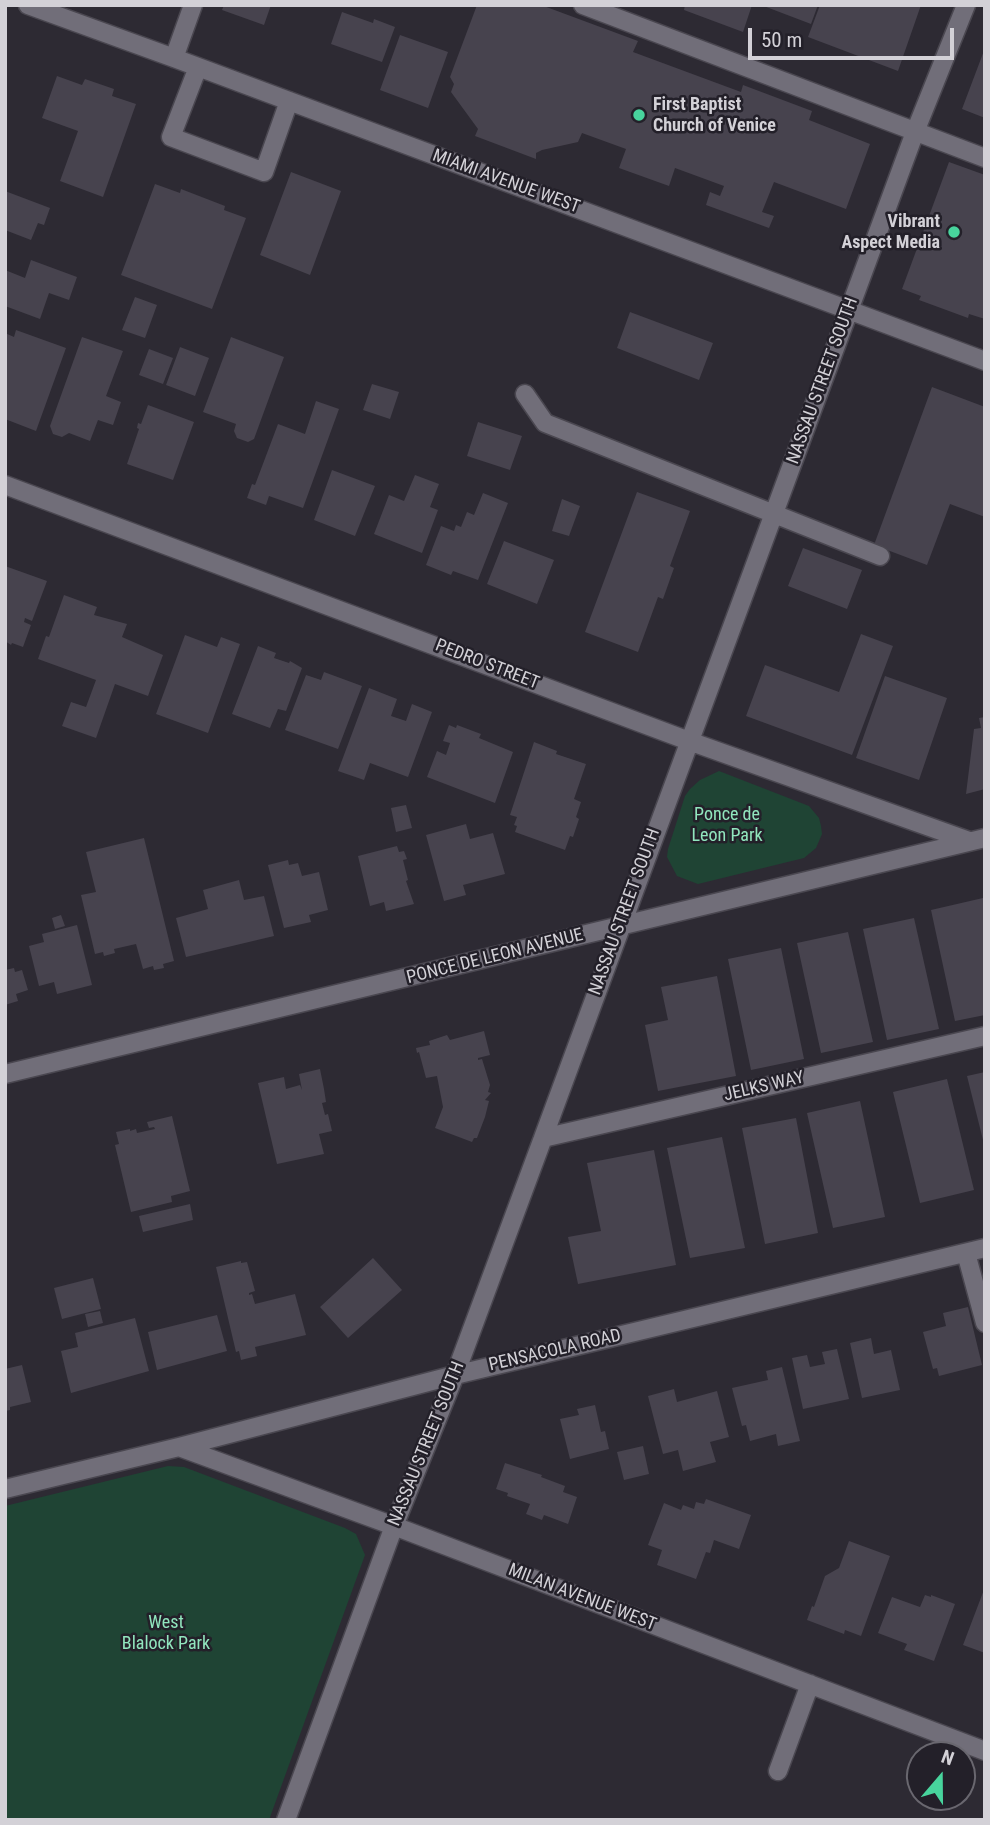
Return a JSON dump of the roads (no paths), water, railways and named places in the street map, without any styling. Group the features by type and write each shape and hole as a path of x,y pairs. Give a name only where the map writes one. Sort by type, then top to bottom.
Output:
{"street":[{"name":"MIAMI AVENUE WEST","path":"27,5 985,361"},
{"path":"174,58 194,5"},
{"path":"583,5 985,158"},
{"name":"NASSAU STREET SOUTH","path":"286,1820 394,1526 455,1375 915,132 966,5"},
{"path":"198,67 171,137 264,172 289,101"},
{"path":"525,394 545,422 880,556"},
{"name":"PEDRO STREET","path":"5,485 689,741 977,840"},
{"name":"PONCE DE LEON AVENUE","path":"5,1074 977,840"},
{"name":"JELKS WAY","path":"543,1138 985,1036"},
{"name":"PENSACOLA ROAD","path":"5,1489 455,1375 985,1248"},
{"path":"966,1253 985,1323"},
{"name":"MILAN AVENUE WEST","path":"179,1447 985,1751"},
{"path":"778,1771 810,1684"}],"place":[{"name":"First Baptist Church of Venice","path":"639,115"},
{"name":"Vibrant Aspect Media","path":"954,232"}],"park label":[{"name":"Ponce de Leon Park","path":"727,825"},
{"name":"West Blalock Park","path":"166,1633"}]}
